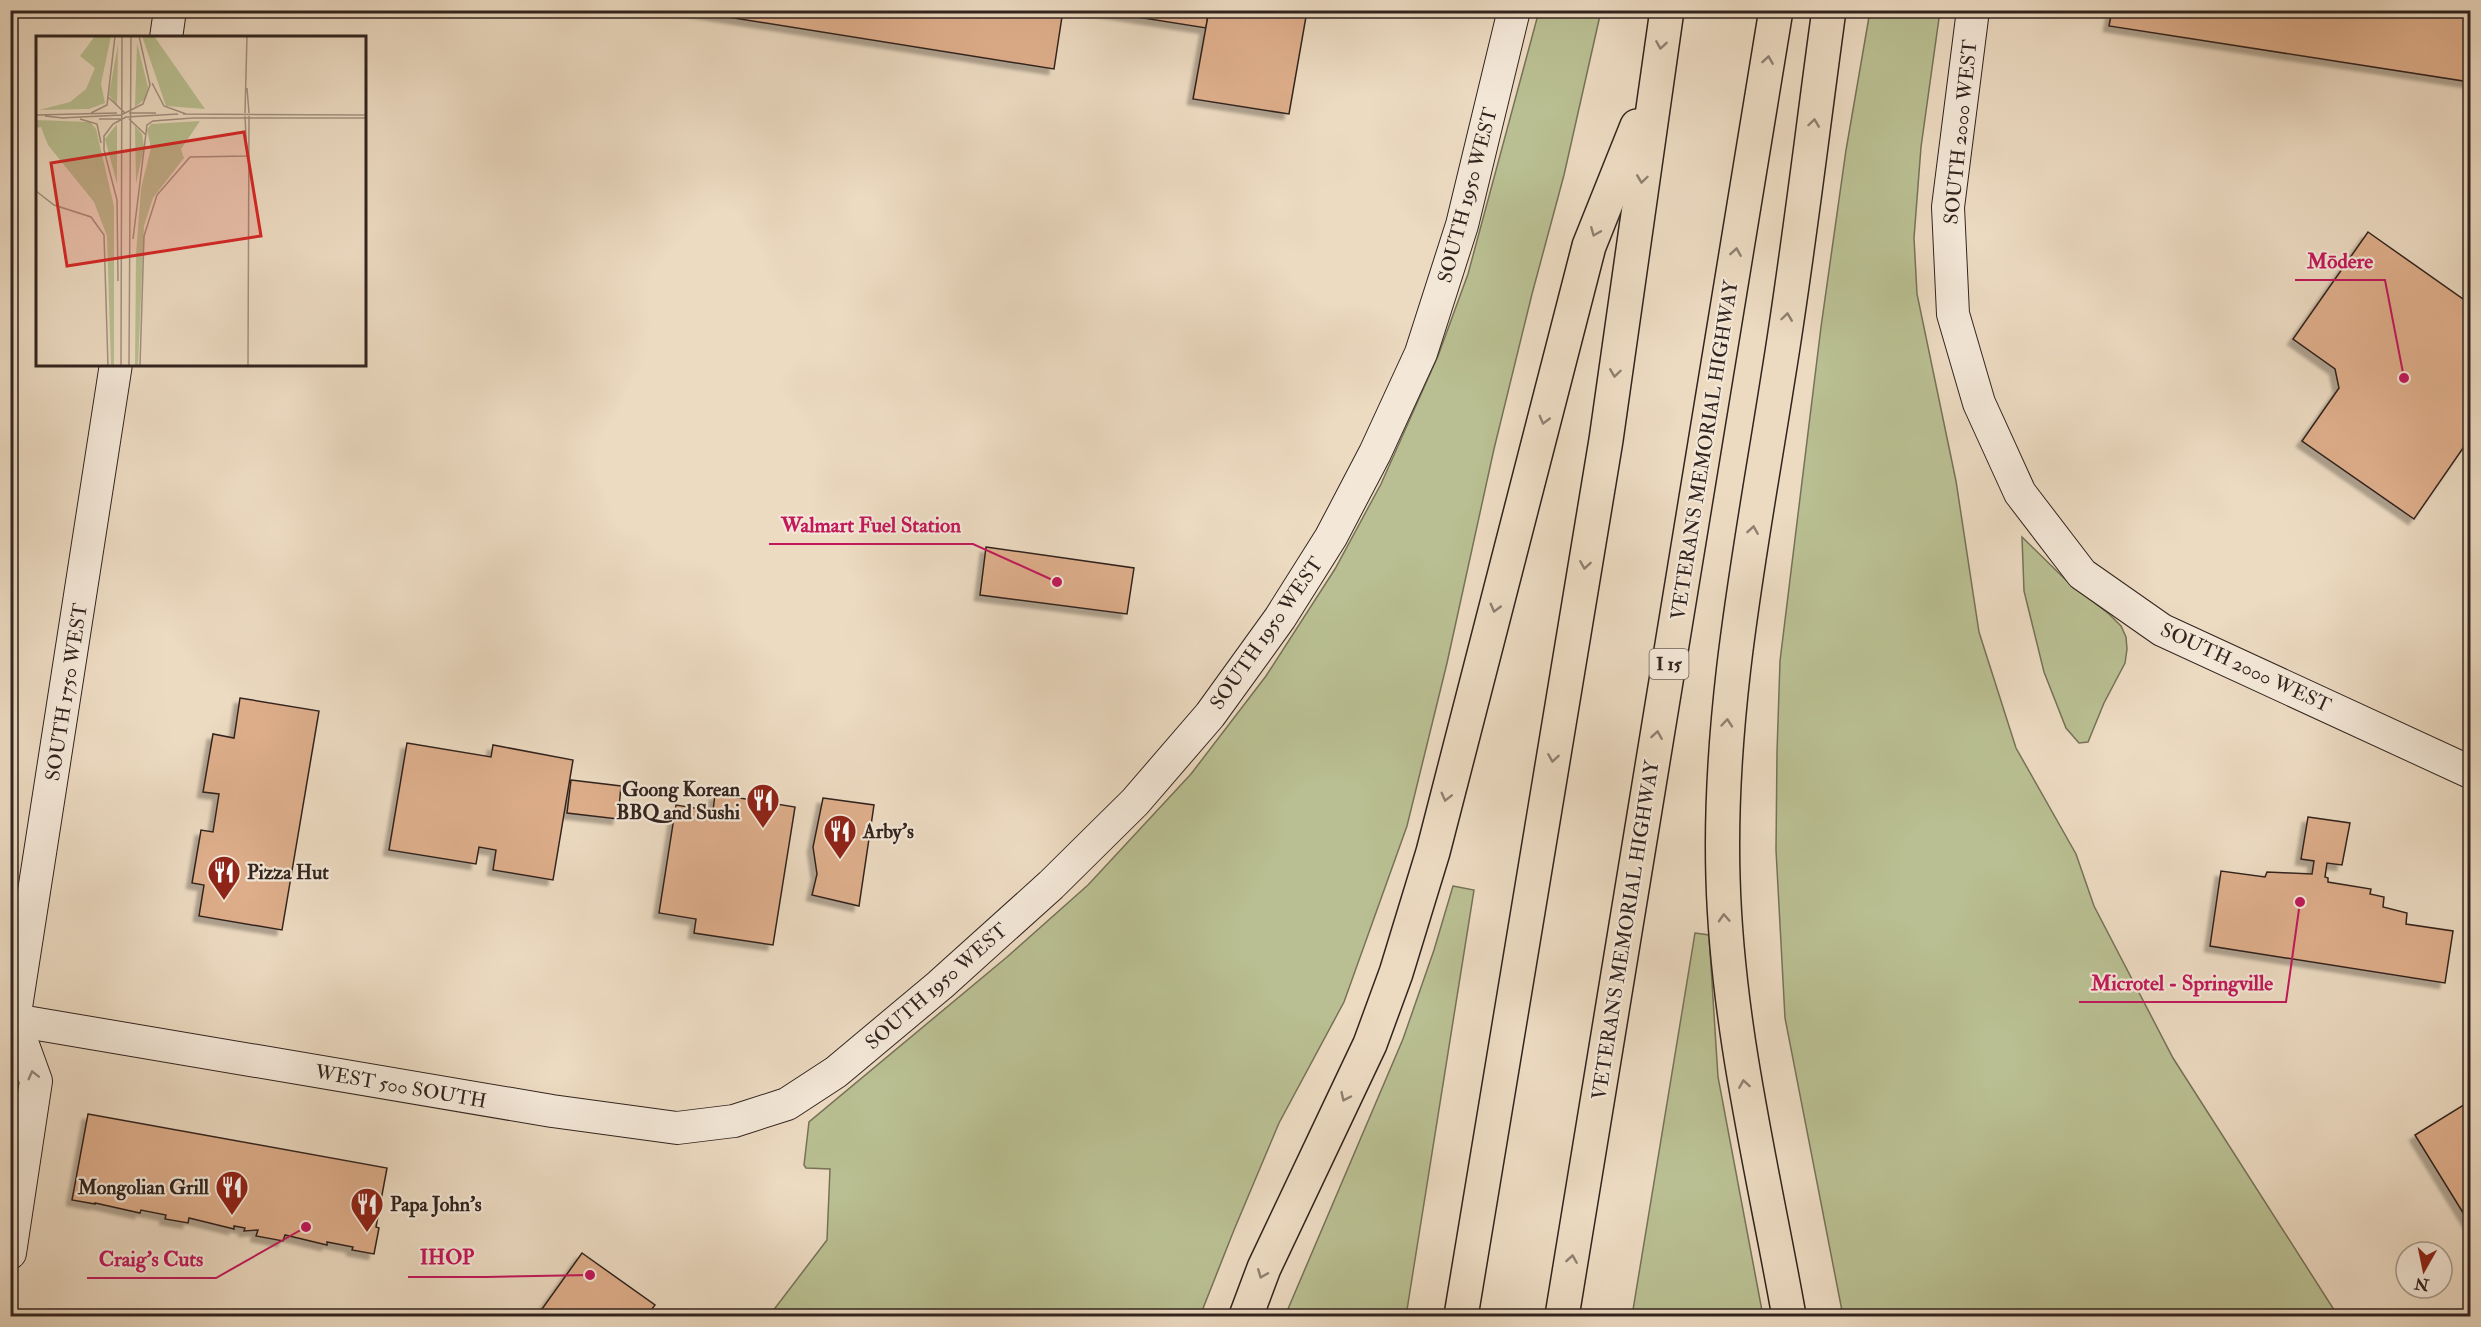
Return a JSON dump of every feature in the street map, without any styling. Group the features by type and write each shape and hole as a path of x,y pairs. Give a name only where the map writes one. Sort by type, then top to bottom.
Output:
{"highway":[{"path":"1461,1317 1606,440 1667,10"},
{"name":"VETERANS MEMORIAL HIGHWAY","path":"1562,1317 1776,10"},
{"path":"1789,1317 1737,1042 1725,926 1722,801 1726,728 1737,625 1779,375 1829,10"},
{"path":"1246,1317 1264,1268 1370,1044 1396,973 1433,852 1589,246 1656,80"},
{"path":"1755,1142 1789,1255 1803,1317"}],"street":[{"path":"166,36 170,10"},
{"name":"SOUTH 1950 WEST","path":"787,1104 836,1072 940,985 1051,885 1136,802 1210,715 1280,618 1331,537 1375,453 1421,352 1462,225 1514,10"},
{"name":"SOUTH 2000 WEST","path":"1973,10 1948,207 1953,314 1979,403 2020,493 2082,574 2162,630 2470,772"},
{"name":"SOUTH 1750 WEST","path":"12,1022 116,366"},
{"path":"10,1253 36,1081 12,1022"},
{"name":"WEST 500 SOUTH","path":"12,1022 541,1109 676,1128 734,1121 787,1104"}],"green space":[{"path":"1539,11 1601,11 1564,175 1494,449 1447,663 1407,826 1344,1002 1279,1123 1200,1316 769,1316 827,1240 830,1169 806,1168 804,1165 809,1122 1007,957 1088,885 1191,774 1266,676 1335,569 1381,484 1438,356 1468,274"},
{"path":"1870,11 1940,11 1921,147 1914,238 1917,294 1956,481 1979,632 2016,748 2076,854 2094,906 2173,1058 2338,1316 1843,1316 1785,1018 1776,850 1777,752 1780,661 1821,327 1846,150"},
{"path":"2022,537 2070,584 2109,614 2121,626 2126,637 2125,663 2104,703 2088,742 2079,743 2066,728 2044,672 2024,591"},
{"path":"1453,886 1474,890 1406,1316 1285,1316 1403,1039 1434,950"},
{"path":"1695,933 1709,935 1718,1077 1763,1316 1632,1316"}],"building":[{"path":"684,10 1063,10 1054,69"},
{"path":"1093,10 1209,10 1206,28"},
{"path":"1209,10 1307,11 1289,114 1193,99"},
{"path":"2112,10 2470,10 2470,82 2109,26"},
{"path":"2368,232 2470,304 2470,438 2414,519 2302,441 2339,388 2335,369 2293,339"},
{"path":"986,547 1134,568 1127,614 980,595"},
{"path":"240,698 319,711 282,930 199,916 204,885 192,883 201,830 213,832 219,794 203,792 213,734 234,738"},
{"path":"407,743 491,757 493,745 573,760 553,880 493,870 496,850 479,847 476,864 389,850"},
{"path":"571,780 621,786 618,819 567,813"},
{"path":"715,794 795,807 773,945 694,933 696,919 659,913 676,805 713,811"},
{"name":"Arby's","path":"823,798 874,805 859,906 812,895 817,874 813,847"},
{"path":"2308,817 2350,823 2342,865 2327,863 2325,877 2328,878 2328,882 2371,889 2370,894 2384,897 2383,907 2407,913 2406,924 2453,931 2445,983 2210,946 2221,871 2265,877 2267,872 2312,874 2314,861 2301,859"},
{"path":"2470,1101 2470,1224 2415,1135"},
{"path":"88,1114 387,1168 376,1227 379,1228 374,1254 327,1242 327,1245 285,1235 283,1241 256,1236 258,1230 244,1231 245,1228 234,1226 234,1229 189,1218 188,1223 165,1219 166,1215 141,1210 140,1213 72,1200"},
{"path":"582,1253 655,1305 647,1316 537,1316"}],"place":[{"name":"Mōdere","path":"2404,378"},
{"name":"Walmart Fuel Station","path":"1057,582"},
{"name":"Goong Korean BBQ and Sushi","path":"763,829"},
{"name":"Arby's","path":"840,860"},
{"name":"Pizza Hut","path":"224,901"},
{"name":"Microtel - Springville","path":"2300,902"},
{"name":"Mongolian Grill","path":"232,1216"},
{"name":"Craig's Cuts","path":"306,1227"},
{"name":"Papa John's","path":"367,1233"},
{"name":"IHOP","path":"590,1275"}]}
